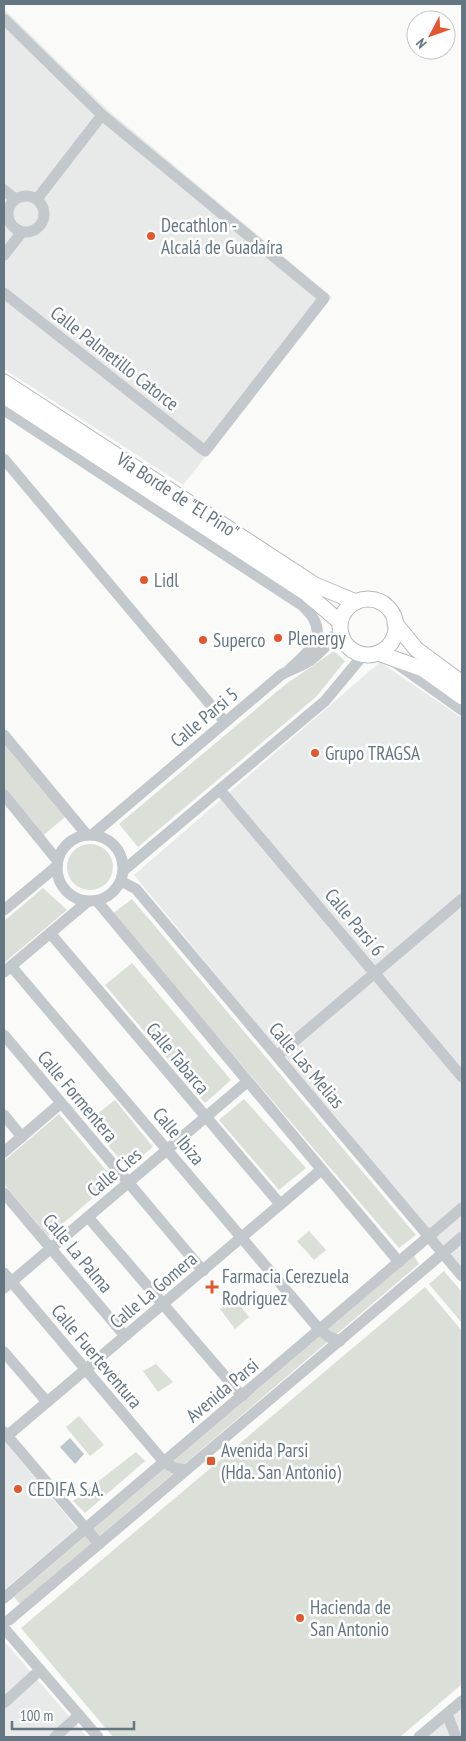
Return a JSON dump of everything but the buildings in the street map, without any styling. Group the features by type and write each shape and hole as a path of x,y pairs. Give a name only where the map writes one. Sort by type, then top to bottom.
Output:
{"main road":[{"name":"Vía Borde de \"El Pino\"","path":"4,382 315,584 356,602"},
{"name":"Vía Borde de \"El Pino\"","path":"4,396 306,592 340,626"},
{"path":"377,655 392,641 395,632 393,614 381,602 373,599 364,599 348,607 343,614 340,626 343,638 348,646 355,652 377,655 422,669 462,697"},
{"path":"395,623 416,649 462,682"}],"street":[{"path":"4,19 102,115 37,199"},
{"name":"Calle Palmetillo Catorce","path":"4,293 204,451 324,298 102,115"},
{"path":"4,190 9,204 7,228 27,232 37,229 43,221 44,209 37,199 26,196 9,204"},
{"path":"4,255 22,232"},
{"path":"4,410 303,606 314,618 318,633 313,647 289,670"},
{"path":"4,459 225,722"},
{"name":"Calle Parsi 5","path":"89,835 289,670 306,663 320,653 340,626"},
{"path":"7,969 50,933 92,902 111,894 123,876 377,655 400,666 462,710"},
{"path":"4,735 89,835"},
{"name":"Calle Parsi 6","path":"220,790 462,1077"},
{"path":"4,795 57,863 58,876 68,894 77,899 92,902 399,1262"},
{"path":"4,910 57,863 68,843 77,837 89,835 105,838 113,844 123,860 123,876"},
{"name":"Calle Las Melias","path":"123,876 136,889 462,1276"},
{"path":"277,1056 462,899"},
{"name":"Calle Tabarca","path":"50,933 280,1204"},
{"name":"Calle Ibiza","path":"7,969 167,1150 320,1329"},
{"name":"Calle Formentera","path":"4,1035 203,1271"},
{"name":"Calle Cies","path":"6,1281 88,1217 247,1082"},
{"path":"4,1152 61,1103"},
{"path":"4,1115 22,1137"},
{"name":"Calle La Gomera","path":"5,1434 47,1402 321,1170"},
{"name":"Calle La Palma","path":"4,1193 125,1336"},
{"name":"Avenida Parsi","path":"4,1599 462,1208"},
{"path":"88,1217 242,1396"},
{"name":"Avenida Parsi","path":"6,1625 98,1544 462,1237"},
{"name":"Calle Fuerteventura","path":"6,1281 164,1462"},
{"path":"320,1329 328,1337 340,1340"},
{"path":"4,1352 47,1402"},
{"path":"5,1434 98,1544"},
{"path":"164,1462 174,1468 186,1470"},
{"path":"4,1599 9,1608 6,1625 40,1670 98,1737"},
{"path":"4,1703 40,1670"},
{"path":"419,1737 462,1700"},
{"path":"447,1714 456,1737"},
{"path":"55,1737 79,1715"}],"shaded area":[{"path":"4,9 109,111 332,297 183,485 4,369"},
{"path":"334,651 345,661 316,697 138,847 119,824 286,684"},
{"path":"380,662 462,718 462,1274 134,875"},
{"path":"4,735 70,813 40,838 4,795"},
{"path":"90,844 103,848 109,854 113,867 109,880 103,886 90,890 77,886 71,880 67,867 71,854 77,848"},
{"path":"43,888 67,910 4,963 4,921"},
{"path":"132,899 416,1235 399,1248 112,914"},
{"path":"132,963 231,1080 205,1103 105,985"},
{"path":"244,1099 306,1168 279,1190 219,1120"},
{"path":"115,1100 153,1147 127,1168 88,1121"},
{"path":"59,1114 114,1180 48,1236 4,1184 4,1161"},
{"path":"309,1231 326,1250 314,1260 297,1241"},
{"path":"414,1256 419,1264 20,1604 14,1597"},
{"path":"444,1271 462,1292 462,1323 429,1284"},
{"path":"425,1287 462,1331 462,1684 400,1737 113,1737 21,1628"},
{"path":"235,1299 249,1317 235,1329 220,1309"},
{"path":"156,1364 173,1382 158,1392 143,1371"},
{"path":"79,1416 104,1445 90,1456 66,1427"},
{"path":"70,1438 84,1454 75,1464 60,1447"},
{"path":"4,1441 77,1528 4,1590"},
{"path":"136,1452 145,1461 85,1513 73,1501"},
{"path":"4,1641 87,1737 4,1737"},
{"path":"462,1702 462,1737 417,1737"}],"place":[{"name":"Decathlon - Alcalá de Guadaíra","path":"151,236"},
{"name":"Lidl","path":"144,580"},
{"name":"Plenergy","path":"278,638"},
{"name":"Superco","path":"203,640"},
{"name":"Grupo TRAGSA","path":"315,753"},
{"name":"Farmacia Cerezuela Rodriguez","path":"212,1287"},
{"name":"Avenida Parsi (Hda. San Antonio)","path":"211,1461"},
{"name":"CEDIFA S.A.","path":"18,1489"},
{"name":"Hacienda de San Antonio","path":"300,1618"}]}
